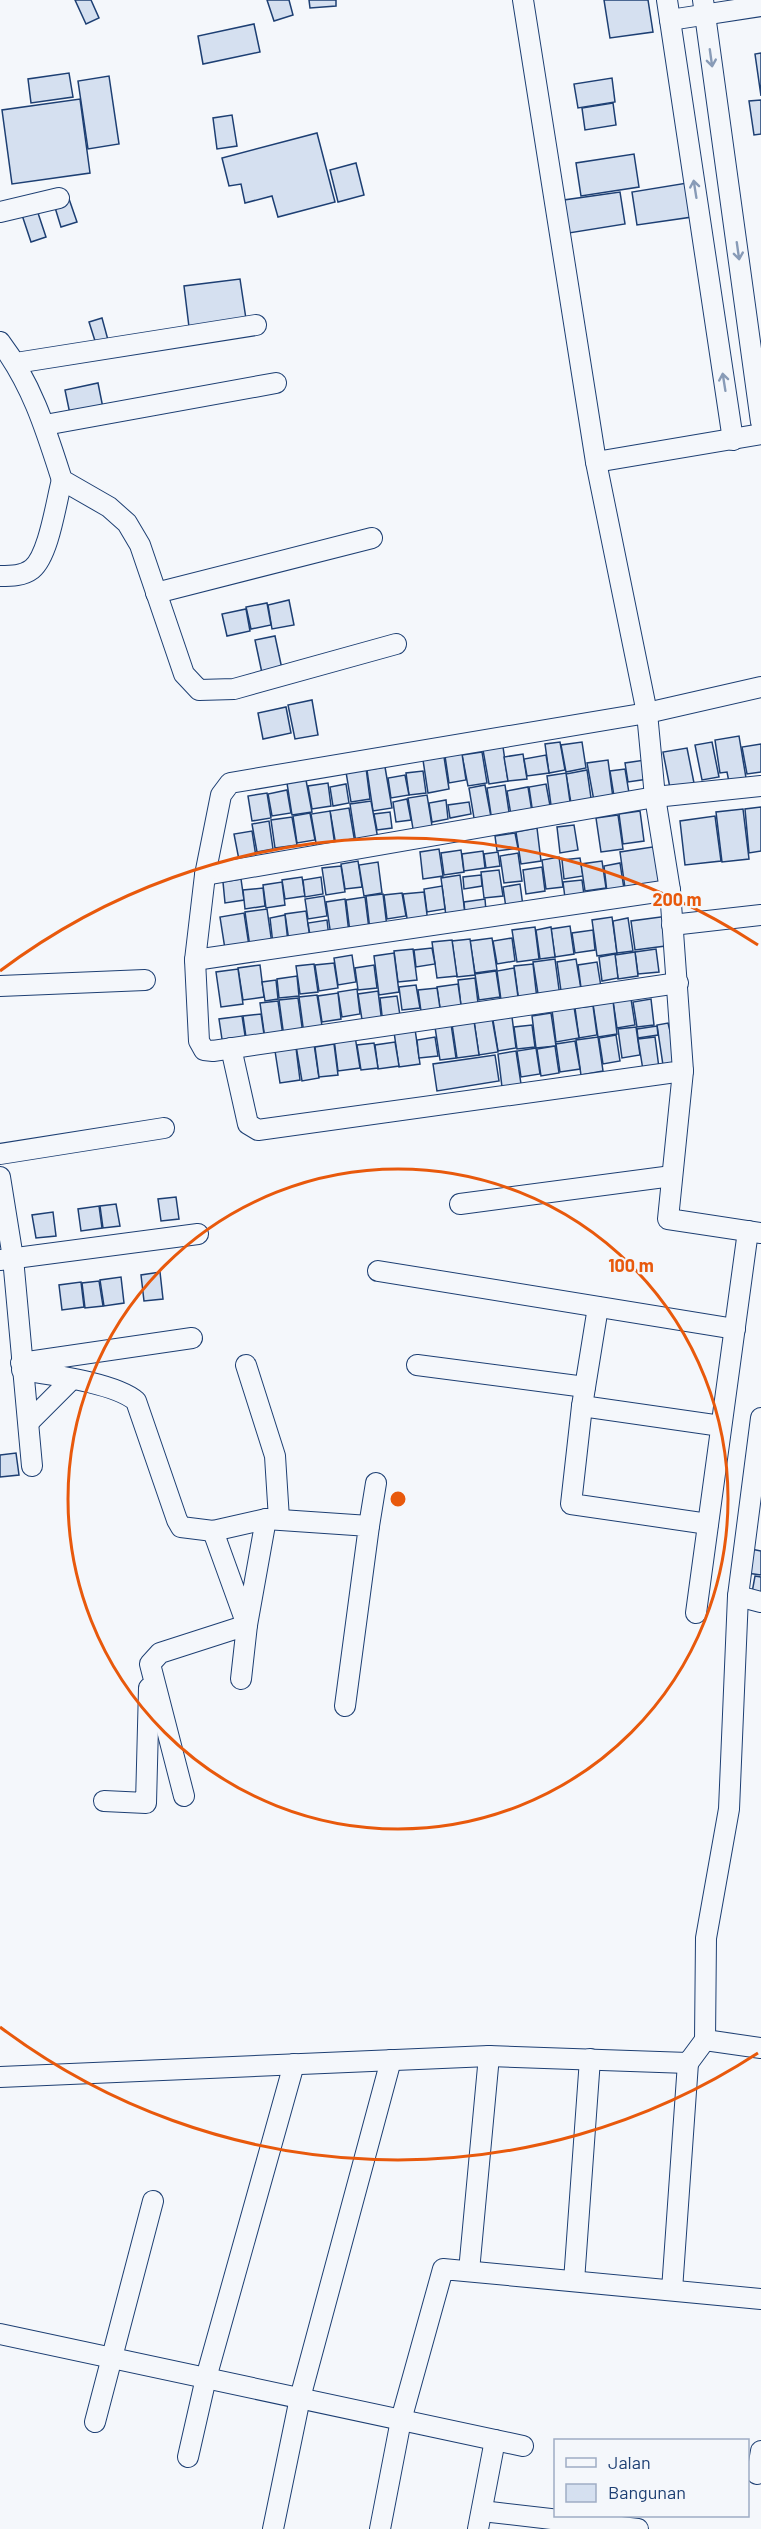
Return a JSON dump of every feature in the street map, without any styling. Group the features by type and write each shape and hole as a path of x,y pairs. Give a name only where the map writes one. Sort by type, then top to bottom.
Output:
{"street":[{"path":"523,0 596,462 646,713 655,797 670,890 683,1071 668,1219 755,1232 735,1329 696,1612"},
{"path":"667,0 733,440"},
{"path":"670,20 704,7 761,6"},
{"path":"704,7 761,422"},
{"path":"0,212 59,198"},
{"path":"16,363 256,325"},
{"path":"0,342 16,363 45,424 62,480 42,556 32,569 16,575 0,576"},
{"path":"45,424 276,383"},
{"path":"596,462 761,434"},
{"path":"62,480 109,507 128,523 140,545 184,674 199,690 234,689 396,644"},
{"path":"156,593 372,538"},
{"path":"678,982 231,1048 204,1050 199,1041 195,960 205,875 221,795 230,783 646,713 761,687"},
{"path":"205,875 655,797 761,786"},
{"path":"195,960 670,890"},
{"path":"672,926 761,915"},
{"path":"0,986 145,980"},
{"path":"231,1048 248,1124 258,1130 683,1071"},
{"path":"0,1154 164,1128"},
{"path":"460,1204 672,1176"},
{"path":"0,1177 6,1259 22,1366 32,1466"},
{"path":"6,1259 198,1234"},
{"path":"378,1271 735,1329"},
{"path":"598,1307 583,1397 571,1504 708,1524"},
{"path":"22,1366 192,1338"},
{"path":"241,1679 247,1625 273,1519 275,1456 246,1365"},
{"path":"417,1365 721,1426"},
{"path":"22,1366 116,1390 129,1395 136,1401 181,1527 213,1531 273,1519 369,1526"},
{"path":"29,1422 72,1378"},
{"path":"672,2290 688,2063 705,2040 706,1938 729,1809 738,1596 761,1418"},
{"path":"345,1706 376,1483"},
{"path":"213,1531 247,1625"},
{"path":"738,1596 761,1602"},
{"path":"104,1801 146,1803 150,1664 160,1653 247,1625"},
{"path":"150,1664 184,1796"},
{"path":"705,2040 761,2048"},
{"path":"0,2077 489,2056 688,2063"},
{"path":"469,2271 489,2056"},
{"path":"574,2281 590,2059"},
{"path":"273,2529 300,2398 391,2060"},
{"path":"188,2457 207,2378 294,2064"},
{"path":"95,2422 153,2201"},
{"path":"380,2529 401,2420 443,2269 761,2299"},
{"path":"0,2334 523,2446"},
{"path":"495,2440 480,2520 638,2529"},
{"path":"757,2474 761,2451"}],"building":[{"path":"75,0 91,0 99,18 86,24"},
{"path":"267,0 289,0 293,15 274,21"},
{"path":"309,0 336,0 336,6 310,8"},
{"path":"604,0 648,0 653,32 610,38"},
{"path":"254,24 260,52 203,64 198,36"},
{"path":"761,53 761,96 755,54"},
{"path":"69,73 73,97 31,103 28,79"},
{"path":"109,76 119,144 88,149 78,81"},
{"path":"612,78 615,102 578,108 574,84"},
{"path":"80,99 90,173 12,184 2,110"},
{"path":"761,100 761,134 754,135 749,101"},
{"path":"613,103 616,125 585,130 582,108"},
{"path":"232,115 237,146 217,149 213,118"},
{"path":"317,133 335,202 278,217 272,196 245,203 241,184 229,186 222,158"},
{"path":"634,154 639,187 581,196 576,163"},
{"path":"356,163 364,195 338,202 330,170"},
{"path":"687,183 692,217 637,225 632,192"},
{"path":"620,192 625,224 569,233 564,200"},
{"path":"68,196 77,222 61,227 53,201"},
{"path":"36,207 46,237 31,242 21,212"},
{"path":"240,279 246,319 189,327 184,286"},
{"path":"102,318 108,340 96,344 89,322"},
{"path":"98,383 104,413 71,419 65,390"},
{"path":"289,600 294,625 272,629 268,605"},
{"path":"267,603 271,625 251,629 246,607"},
{"path":"246,609 250,631 227,636 222,614"},
{"path":"275,636 282,669 262,673 255,640"},
{"path":"312,700 318,735 295,739 288,705"},
{"path":"286,707 291,733 263,739 258,713"},
{"path":"739,736 747,784 730,787 727,772 720,773 715,740"},
{"path":"560,742 565,770 549,773 545,744"},
{"path":"582,742 586,768 566,772 561,745"},
{"path":"712,742 719,777 702,780 695,745"},
{"path":"761,744 761,772 747,774 742,747"},
{"path":"503,747 508,781 489,784 483,750"},
{"path":"687,748 694,783 670,788 663,752"},
{"path":"482,752 487,783 468,786 462,755"},
{"path":"462,754 466,780 449,783 445,756"},
{"path":"523,754 527,779 508,781 504,757"},
{"path":"546,755 549,773 527,776 524,759"},
{"path":"444,757 449,789 428,793 423,760"},
{"path":"608,760 613,798 594,801 587,763"},
{"path":"645,760 648,779 628,782 625,763"},
{"path":"385,767 392,808 373,811 367,770"},
{"path":"366,768 370,799 351,802 346,772"},
{"path":"625,769 629,793 614,796 610,771"},
{"path":"587,770 592,805 572,809 566,774"},
{"path":"423,771 426,793 409,795 406,773"},
{"path":"566,773 571,809 552,812 547,776"},
{"path":"405,775 409,795 391,798 388,778"},
{"path":"306,780 312,812 292,815 287,783"},
{"path":"328,783 331,806 312,809 308,786"},
{"path":"346,784 349,803 333,806 330,787"},
{"path":"546,784 551,811 533,814 529,787"},
{"path":"485,785 492,822 475,824 469,788"},
{"path":"505,785 510,819 492,821 487,788"},
{"path":"528,787 532,812 511,815 507,791"},
{"path":"287,790 291,813 272,816 268,794"},
{"path":"267,793 271,818 252,821 248,796"},
{"path":"427,795 433,832 414,835 408,798"},
{"path":"407,799 411,820 396,822 393,802"},
{"path":"446,800 448,819 432,822 429,803"},
{"path":"371,801 378,839 356,843 350,804"},
{"path":"469,802 471,814 450,818 448,805"},
{"path":"761,807 761,851 749,853 745,809"},
{"path":"349,808 355,843 336,846 330,811"},
{"path":"743,809 749,859 722,862 716,812"},
{"path":"330,811 335,846 317,849 311,814"},
{"path":"640,811 644,841 623,844 619,814"},
{"path":"390,812 392,828 377,830 374,814"},
{"path":"310,813 315,840 297,843 293,816"},
{"path":"618,815 623,849 601,852 596,818"},
{"path":"715,816 721,861 685,865 680,821"},
{"path":"292,817 297,845 275,848 271,820"},
{"path":"269,821 273,849 257,852 252,824"},
{"path":"574,825 578,850 560,853 557,827"},
{"path":"537,828 541,861 521,864 516,832"},
{"path":"252,831 256,857 239,860 234,834"},
{"path":"515,833 518,848 497,851 495,836"},
{"path":"659,846 665,882 625,888 620,852"},
{"path":"439,849 443,876 423,879 420,852"},
{"path":"461,850 464,872 444,875 441,853"},
{"path":"483,851 485,868 464,871 462,854"},
{"path":"498,852 500,866 486,868 484,854"},
{"path":"518,853 522,881 504,883 500,856"},
{"path":"559,857 563,887 546,889 542,860"},
{"path":"580,858 583,876 564,879 562,860"},
{"path":"358,861 362,887 345,889 341,864"},
{"path":"602,861 606,888 585,891 581,864"},
{"path":"378,862 382,893 364,896 359,865"},
{"path":"620,863 624,889 607,892 604,866"},
{"path":"341,866 345,892 326,895 322,868"},
{"path":"542,867 545,891 526,894 523,870"},
{"path":"499,870 503,896 484,898 481,872"},
{"path":"460,875 465,913 446,916 441,878"},
{"path":"481,875 482,886 464,889 463,877"},
{"path":"302,877 305,896 285,899 282,880"},
{"path":"321,877 323,894 305,897 303,880"},
{"path":"241,879 244,900 225,903 223,882"},
{"path":"582,880 584,895 565,898 563,882"},
{"path":"282,882 285,905 266,908 263,885"},
{"path":"520,884 523,906 506,908 503,887"},
{"path":"442,886 445,909 427,912 424,889"},
{"path":"263,888 265,906 245,909 243,890"},
{"path":"424,892 428,922 408,924 403,894"},
{"path":"402,893 406,916 387,919 384,895"},
{"path":"383,894 387,927 370,930 366,896"},
{"path":"324,896 327,916 308,919 305,899"},
{"path":"365,897 369,929 350,932 346,900"},
{"path":"345,899 349,933 331,936 326,902"},
{"path":"485,899 486,911 465,914 464,902"},
{"path":"267,909 272,944 250,947 245,912"},
{"path":"306,911 310,938 289,941 285,914"},
{"path":"244,913 249,946 225,949 220,917"},
{"path":"285,915 288,942 273,944 270,918"},
{"path":"668,916 673,945 635,950 631,921"},
{"path":"612,917 617,953 597,956 592,920"},
{"path":"628,918 633,951 617,953 613,921"},
{"path":"327,920 329,938 311,941 308,923"},
{"path":"570,926 574,954 555,957 551,929"},
{"path":"535,927 539,959 517,962 512,930"},
{"path":"551,927 555,957 540,959 536,930"},
{"path":"593,930 595,950 575,953 572,933"},
{"path":"492,938 497,970 475,973 470,941"},
{"path":"512,938 515,961 497,964 493,941"},
{"path":"470,939 475,975 457,977 452,941"},
{"path":"452,940 457,976 437,978 432,942"},
{"path":"432,948 435,964 416,967 414,950"},
{"path":"413,949 417,980 398,982 394,951"},
{"path":"656,949 659,972 638,974 635,952"},
{"path":"635,952 638,976 618,979 615,955"},
{"path":"394,953 399,992 379,995 374,956"},
{"path":"615,954 618,978 602,981 599,957"},
{"path":"352,955 356,982 338,985 334,958"},
{"path":"555,959 560,997 539,1000 533,962"},
{"path":"576,959 582,995 562,998 557,962"},
{"path":"597,962 602,993 582,995 578,965"},
{"path":"334,963 338,988 319,991 315,965"},
{"path":"314,964 318,992 300,994 296,966"},
{"path":"533,964 537,999 519,1002 514,966"},
{"path":"260,965 264,997 243,1000 238,968"},
{"path":"374,965 377,988 358,990 355,968"},
{"path":"514,968 519,1004 502,1007 497,971"},
{"path":"238,969 243,1004 221,1007 216,972"},
{"path":"496,971 500,997 479,1000 475,974"},
{"path":"297,976 299,996 279,998 277,979"},
{"path":"475,978 478,1003 461,1006 458,980"},
{"path":"276,980 278,999 265,1001 262,982"},
{"path":"458,984 462,1012 441,1015 437,987"},
{"path":"416,985 420,1008 402,1010 399,987"},
{"path":"437,988 441,1015 422,1018 418,990"},
{"path":"357,989 360,1014 342,1017 338,992"},
{"path":"378,991 382,1023 363,1026 358,994"},
{"path":"338,993 341,1019 322,1022 318,996"},
{"path":"317,995 323,1032 304,1034 299,997"},
{"path":"397,996 401,1022 383,1024 380,998"},
{"path":"298,998 303,1034 284,1037 279,1000"},
{"path":"631,999 635,1025 617,1028 613,1001"},
{"path":"651,999 654,1025 637,1027 633,1002"},
{"path":"278,1001 283,1036 265,1039 260,1003"},
{"path":"613,1001 617,1034 598,1037 593,1004"},
{"path":"593,1006 597,1035 579,1038 575,1008"},
{"path":"574,1007 579,1038 556,1042 552,1010"},
{"path":"551,1013 556,1046 536,1048 532,1016"},
{"path":"261,1014 265,1041 247,1044 243,1016"},
{"path":"242,1016 246,1042 223,1046 219,1019"},
{"path":"512,1017 516,1048 498,1051 493,1020"},
{"path":"492,1018 498,1052 479,1055 474,1021"},
{"path":"474,1021 479,1055 457,1058 452,1024"},
{"path":"668,1023 673,1043 674,1063 663,1065 657,1025"},
{"path":"451,1024 456,1058 440,1060 435,1027"},
{"path":"532,1025 535,1047 517,1049 514,1027"},
{"path":"657,1026 658,1035 638,1038 637,1029"},
{"path":"636,1027 640,1055 622,1058 618,1029"},
{"path":"415,1029 420,1064 399,1067 394,1032"},
{"path":"616,1035 620,1061 603,1064 599,1038"},
{"path":"355,1036 360,1068 338,1071 334,1039"},
{"path":"435,1037 438,1056 419,1058 417,1040"},
{"path":"598,1037 603,1071 581,1075 576,1040"},
{"path":"655,1037 659,1068 643,1070 638,1039"},
{"path":"575,1041 580,1069 560,1072 556,1044"},
{"path":"395,1042 399,1066 378,1069 375,1045"},
{"path":"374,1043 378,1068 361,1070 357,1045"},
{"path":"314,1044 319,1078 302,1081 296,1046"},
{"path":"334,1044 338,1075 319,1077 315,1047"},
{"path":"555,1046 559,1073 541,1076 537,1049"},
{"path":"296,1048 300,1080 280,1083 275,1051"},
{"path":"536,1048 540,1074 521,1077 517,1051"},
{"path":"516,1051 521,1084 502,1087 498,1054"},
{"path":"495,1055 499,1081 437,1091 433,1064"},
{"path":"176,1197 179,1219 161,1221 158,1199"},
{"path":"116,1204 120,1226 103,1228 100,1206"},
{"path":"99,1206 102,1228 81,1231 78,1209"},
{"path":"53,1212 56,1236 36,1238 32,1215"},
{"path":"160,1272 163,1299 144,1301 141,1275"},
{"path":"121,1277 124,1303 104,1306 100,1280"},
{"path":"99,1281 103,1306 85,1308 82,1283"},
{"path":"81,1282 84,1307 62,1310 59,1285"},
{"path":"16,1453 19,1475 0,1477 0,1455"},
{"path":"751,1549 761,1551 761,1575 747,1573"},
{"path":"755,1576 761,1577 761,1600 751,1598"}]}
